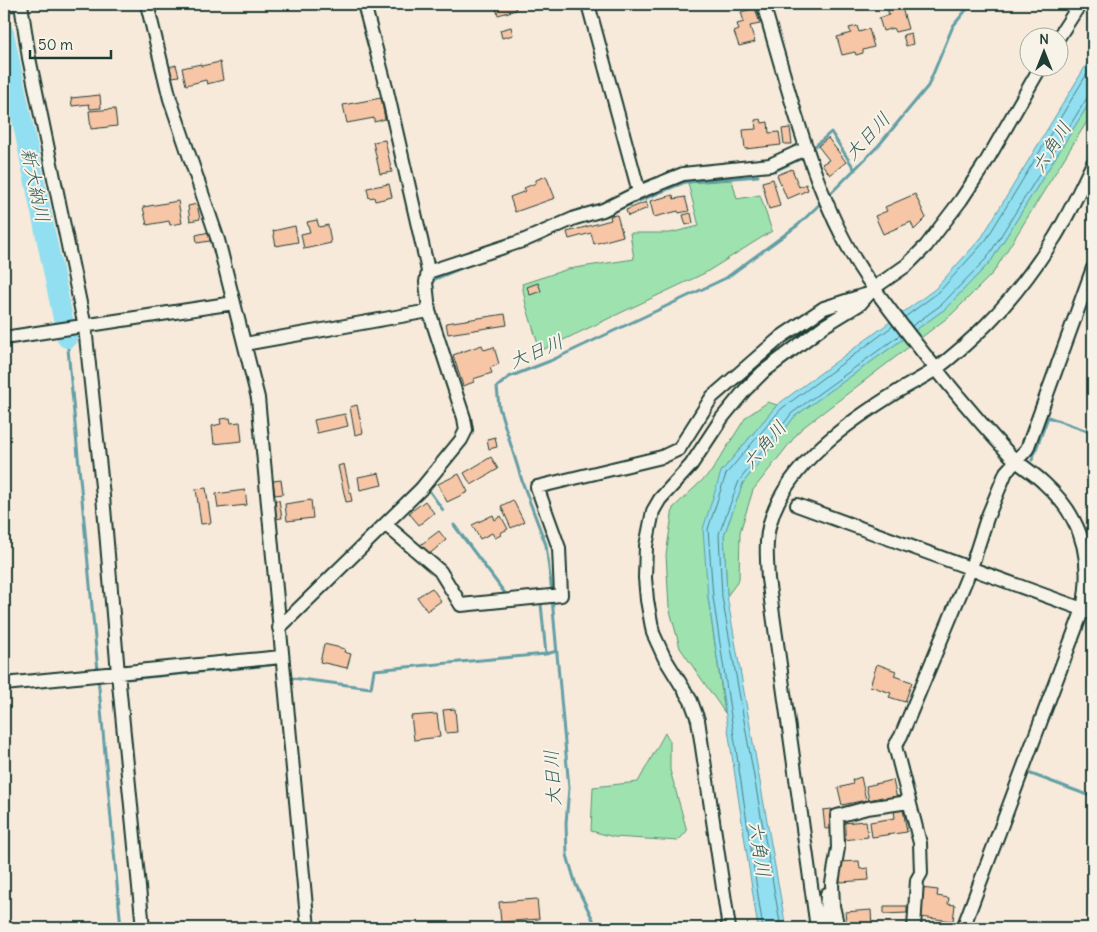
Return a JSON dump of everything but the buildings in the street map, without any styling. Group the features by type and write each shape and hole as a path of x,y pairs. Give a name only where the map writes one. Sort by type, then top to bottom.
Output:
{"street":[{"path":"4,6 12,4"},
{"path":"21,4 29,58 80,327 103,496 112,673 143,928"},
{"path":"147,4 170,99 218,240 258,398 308,928"},
{"path":"279,628 421,489 461,440 466,430 464,418 429,311 426,282 428,272 389,100 364,4"},
{"path":"588,4 639,192"},
{"path":"763,4 807,148 828,204 848,248 874,292 969,410 1015,461 1043,482 1063,505 1074,521 1082,539 1086,555 1088,611 963,928"},
{"path":"1064,28 1080,4"},
{"path":"729,928 698,720 691,701 664,657 653,633 648,608 645,578 648,531 653,511 660,498 691,465 722,418 763,372 860,304 907,265 937,233 986,162 1034,78"},
{"path":"428,272 525,240 574,218 603,210 682,174 770,164 807,148"},
{"path":"817,928 768,579 767,545 770,522 780,498 811,455 987,325 1025,281 1056,236 1093,164"},
{"path":"914,928 917,880 921,873 920,843 895,746 901,736 971,568 987,518 1006,472 1027,450 1093,268"},
{"path":"386,525 440,571 461,605 561,595 559,548 537,487 662,457 679,448 712,397 781,337 824,308 874,292"},
{"path":"4,338 234,304"},
{"path":"245,344 429,311"},
{"path":"797,505 1088,611"},
{"path":"4,684 281,657"},
{"path":"838,928 832,883 838,848 837,816 867,808 909,802"},
{"path":"826,928 825,897 832,883"}],"green space":[{"path":"1093,97 1093,112 993,273 951,315 801,429 753,490 740,532 739,580 727,596 724,535 743,483 795,416 945,309 991,261"},
{"path":"732,180 737,199 760,195 772,231 705,273 540,351 526,305 522,284 568,269 634,259 630,233 670,233 699,226 688,183"},
{"path":"768,402 777,405 721,472 708,597 725,713 680,648 669,607 666,555 673,508 711,472 746,417"},
{"path":"665,733 670,741 670,770 687,831 678,841 614,837 591,831 593,787 638,782"}],"water":[{"name":"六角川","path":"1093,54 1093,97 991,261 945,309 795,416 743,483 724,535 727,596 786,928 758,928 708,597 703,529 721,472 777,405 935,289 982,237"}],"waterway":[{"name":"大日川","path":"827,197 879,145 928,86 953,26 971,4"},
{"name":"新大納川","path":"4,33 67,338"},
{"path":"814,147 831,132 855,170"},
{"path":"775,171 800,159"},
{"path":"624,207 685,182 758,176"},
{"name":"大日川","path":"552,592 546,545 523,484 499,407 497,387 509,377 550,361 726,278 798,225 823,201"},
{"path":"430,281 471,264"},
{"path":"67,338 98,671"},
{"path":"1032,460 1048,417 1093,433"},
{"path":"431,486 428,489 443,510"},
{"path":"454,525 507,596"},
{"name":"大日川","path":"552,598 569,788 566,823 567,855 576,885 597,928"},
{"path":"541,604 546,654"},
{"path":"292,678 371,688 374,670 546,654 557,651"},
{"path":"128,679 271,665"},
{"path":"98,677 121,928"},
{"path":"1031,774 1093,797"}]}
